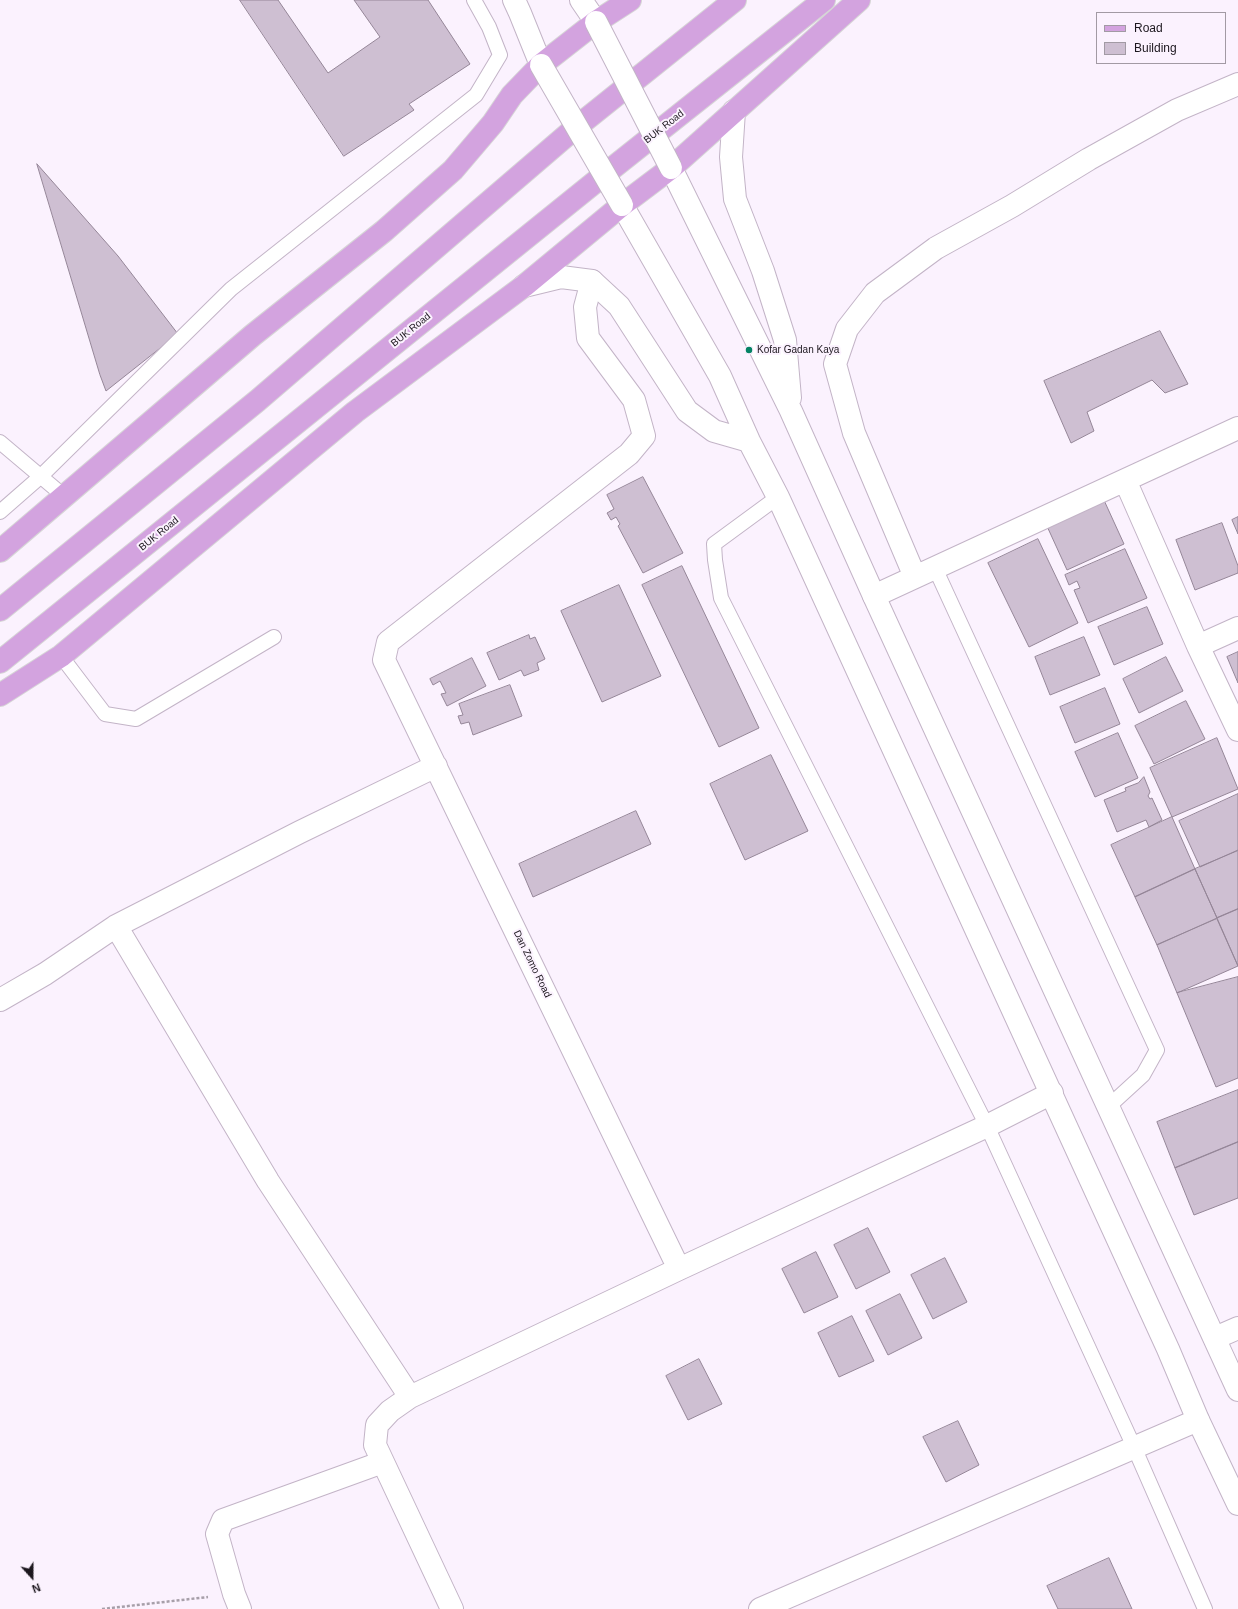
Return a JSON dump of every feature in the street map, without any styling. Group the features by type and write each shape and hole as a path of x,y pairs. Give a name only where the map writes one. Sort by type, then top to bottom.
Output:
{"main road":[{"path":"0,551 253,335 384,231 453,170 493,123 512,95 541,65 596,22 630,0"},
{"path":"0,610 257,401 574,129 735,0"},
{"name":"BUK Road","path":"0,662 605,174 824,0"},
{"path":"0,695 61,656 355,412 524,286 622,205 671,168 859,0"}],"street":[{"path":"514,0 541,65 720,376 749,441 778,497 1052,1093 1168,1349 1198,1420 1238,1504"},
{"path":"581,0 596,22 671,168 791,411 874,596 1238,1390"},
{"path":"915,577 854,433 835,364 846,329 875,293 936,248 1012,206 1089,159 1177,110 1238,84"},
{"path":"734,111 731,157 735,199 763,271 785,340 791,411"},
{"path":"524,286 561,278 592,281 619,306 687,411 714,431 749,441"},
{"name":"Dan Zomo Road","path":"592,281 585,307 588,338 634,400 644,436 629,454 388,642 384,660 679,1269"},
{"path":"874,596 1238,428"},
{"path":"1125,480 1198,646 1238,730"},
{"path":"1198,646 1238,628"},
{"path":"0,1000 45,974 116,926 300,832 436,766"},
{"path":"116,926 268,1181 410,1398"},
{"path":"452,1609 375,1445 377,1425 390,1411 410,1398 679,1269 987,1126 1052,1093"},
{"path":"1215,1338 1238,1328"},
{"path":"760,1609 1198,1420"},
{"path":"237,1602 217,1534 223,1520 383,1462"}],"lane":[{"path":"0,512 40,477 231,288 476,95 500,55 489,27 474,0"},
{"path":"0,442 40,477 65,496"},
{"path":"778,497 714,544 721,598 987,1126 1134,1447 1205,1609"},
{"path":"935,568 1157,1050 1143,1075 1108,1107"},
{"path":"61,656 105,714 136,719 274,637"}],"path":[{"path":"102,1609 237,1602"}],"building":[{"path":"240,0 278,0 328,73 380,37 354,0 428,0 470,64 409,104 414,110 344,156"},
{"path":"37,164 118,256 178,334 106,391 100,375"},
{"path":"1160,331 1188,384 1165,393 1152,380 1087,412 1094,431 1071,443 1044,381"},
{"path":"643,477 683,553 643,573 618,526 620,524 616,517 611,520 607,513 614,509 607,495"},
{"path":"1103,498 1124,544 1067,570 1046,524"},
{"path":"1238,517 1238,534 1232,520"},
{"path":"1222,523 1238,566 1238,573 1195,590 1176,540"},
{"path":"1038,539 1078,623 1029,647 988,563"},
{"path":"1125,549 1147,598 1088,623 1074,590 1080,588 1077,581 1069,585 1065,575"},
{"path":"682,566 759,728 719,747 642,585"},
{"path":"619,585 661,676 602,702 561,611"},
{"path":"1147,607 1163,644 1114,665 1098,627"},
{"path":"529,635 530,639 535,637 545,659 537,663 539,670 524,676 521,670 499,680 487,653"},
{"path":"1084,637 1100,675 1050,695 1035,657"},
{"path":"1238,652 1238,683 1227,657"},
{"path":"1166,657 1183,691 1139,713 1123,679"},
{"path":"472,658 486,686 447,706 441,694 446,693 440,681 433,685 430,679"},
{"path":"510,685 522,716 473,735 469,722 461,724 458,716 463,715 459,704"},
{"path":"1105,688 1120,724 1075,743 1060,707"},
{"path":"1186,701 1205,739 1154,764 1135,726"},
{"path":"1118,733 1138,778 1095,797 1075,752"},
{"path":"1217,738 1238,789 1172,817 1150,768"},
{"path":"771,755 808,831 745,860 710,784"},
{"path":"1144,777 1150,792 1148,796 1150,799 1152,798 1162,820 1149,827 1146,820 1117,832 1104,800 1126,791 1125,788 1138,783"},
{"path":"1238,794 1238,850 1200,867 1179,821"},
{"path":"636,811 651,844 533,897 519,864"},
{"path":"1172,817 1195,869 1135,897 1111,845"},
{"path":"1238,851 1238,909 1217,918 1195,869"},
{"path":"1195,869 1217,918 1157,945 1135,897"},
{"path":"1238,909 1238,966 1217,918"},
{"path":"1217,919 1238,966 1177,993 1157,945"},
{"path":"1238,977 1238,1078 1216,1087 1177,993"},
{"path":"1238,1090 1238,1142 1175,1168 1157,1122"},
{"path":"1238,1142 1238,1198 1194,1215 1175,1168"},
{"path":"868,1228 890,1272 856,1289 834,1245"},
{"path":"816,1252 838,1297 804,1313 782,1269"},
{"path":"945,1258 967,1302 933,1319 911,1275"},
{"path":"900,1294 922,1338 888,1355 866,1311"},
{"path":"852,1316 874,1361 839,1377 818,1333"},
{"path":"699,1359 722,1404 688,1420 666,1376"},
{"path":"958,1421 979,1465 946,1482 923,1437"},
{"path":"1109,1558 1132,1609 1058,1609 1047,1586"}],"place":[{"name":"Kofar Gadan Kaya","path":"749,350"}]}
